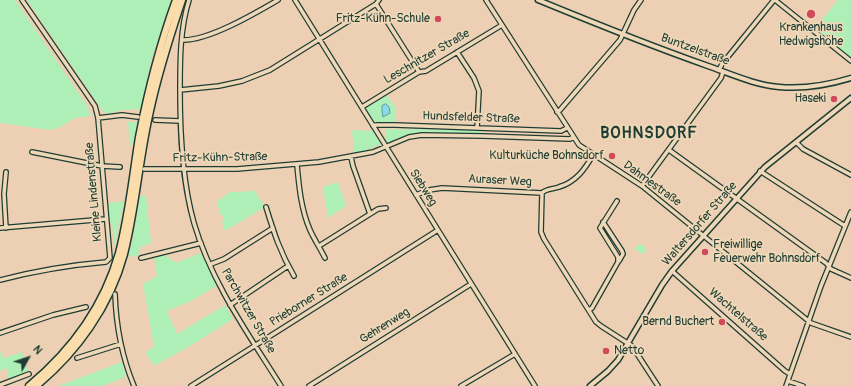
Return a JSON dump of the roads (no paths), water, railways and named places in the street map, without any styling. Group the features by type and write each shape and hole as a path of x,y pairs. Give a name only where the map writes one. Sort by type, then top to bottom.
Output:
{"highway":[{"path":"29,386 60,359 72,344 92,315 113,271 119,253 125,225 139,137 149,90 176,0"},
{"path":"36,386 51,374 82,340 102,308 117,275 130,226 150,111 172,29 182,0"}],"street":[{"name":"Kleine Lindenstraße","path":"0,280 63,267 106,262 109,260 110,256 98,118 95,106 86,90 22,0"},
{"name":"Parchwitzer Straße","path":"189,0 184,16 182,40 180,121 184,170 194,223 201,243 230,305 281,386"},
{"path":"182,40 222,29 278,0"},
{"name":"Siebweg","path":"295,0 535,386"},
{"path":"180,90 219,86 242,81 270,70 376,4 379,0"},
{"name":"Dahmestraße","path":"486,0 579,145 642,186 808,321 851,337"},
{"name":"Buntzelstraße","path":"538,0 721,71 758,83 779,87 823,84 851,78"},
{"path":"557,112 620,40 634,10 641,0"},
{"path":"642,186 721,78 722,64 774,0 851,61"},
{"path":"376,4 419,72"},
{"name":"Leschnitzer Straße","path":"362,107 419,72 426,72 502,25"},
{"path":"457,52 474,78 479,91 477,128"},
{"name":"Waltersdorfer Straße","path":"592,385 613,366 662,284 672,271 760,171 851,98"},
{"path":"98,118 122,115 138,116"},
{"path":"156,120 180,121"},
{"name":"Hundsfelder Straße","path":"374,126 477,128 561,132 567,128"},
{"name":"Hundsfelder Straße","path":"386,146 409,137 430,134 570,139 573,137"},
{"path":"796,142 803,149 851,175"},
{"name":"Fritz-Kühn-Straße","path":"144,169 237,169 297,165 351,157 372,152 386,146"},
{"path":"669,150 826,263 831,269 851,278"},
{"path":"32,152 102,166 120,167"},
{"name":"Auraser Weg","path":"416,195 425,191 442,188 542,193 544,190 561,187 573,181 584,169 593,155"},
{"path":"351,157 370,214"},
{"path":"297,165 302,203 310,230 325,258"},
{"path":"760,171 845,226"},
{"path":"6,172 4,194 6,228"},
{"path":"542,193 542,236 598,324 632,346 658,386"},
{"path":"617,201 600,228 618,257 618,262"},
{"path":"266,207 278,245 294,276"},
{"path":"319,246 378,208 386,208"},
{"path":"786,386 808,321 851,212"},
{"path":"0,228 106,219"},
{"path":"589,310 592,308 623,254 603,222"},
{"path":"211,264 224,259 273,228"},
{"name":"Prieborner Straße","path":"191,386 438,230"},
{"path":"140,258 201,243"},
{"path":"230,305 288,266"},
{"name":"Wachtelstraße","path":"672,271 790,374"},
{"name":"Gehrenweg","path":"309,386 471,284"},
{"path":"115,294 121,344 134,386"},
{"path":"0,333 53,314 86,307"},
{"path":"77,358 121,344"},
{"path":"461,386 516,354"},
{"path":"0,385 28,374"},
{"path":"788,381 803,386"}],"water":[{"path":"386,104 389,107 390,113 383,117 382,106"}],"place":[{"name":"Krankenhaus Hedwigshöhe","path":"811,14"},
{"name":"Fritz-Kühn-Schule","path":"438,19"},
{"name":"Haseki","path":"834,99"},
{"name":"Kulturküche Bohnsdorf","path":"612,156"},
{"name":"Freiwillige Feuerwehr Bohnsdorf","path":"705,252"},
{"name":"Bernd Buchert","path":"722,322"},
{"name":"Netto","path":"606,351"}],"district":[{"name":"BOHNSDORF","path":"649,134"}]}
